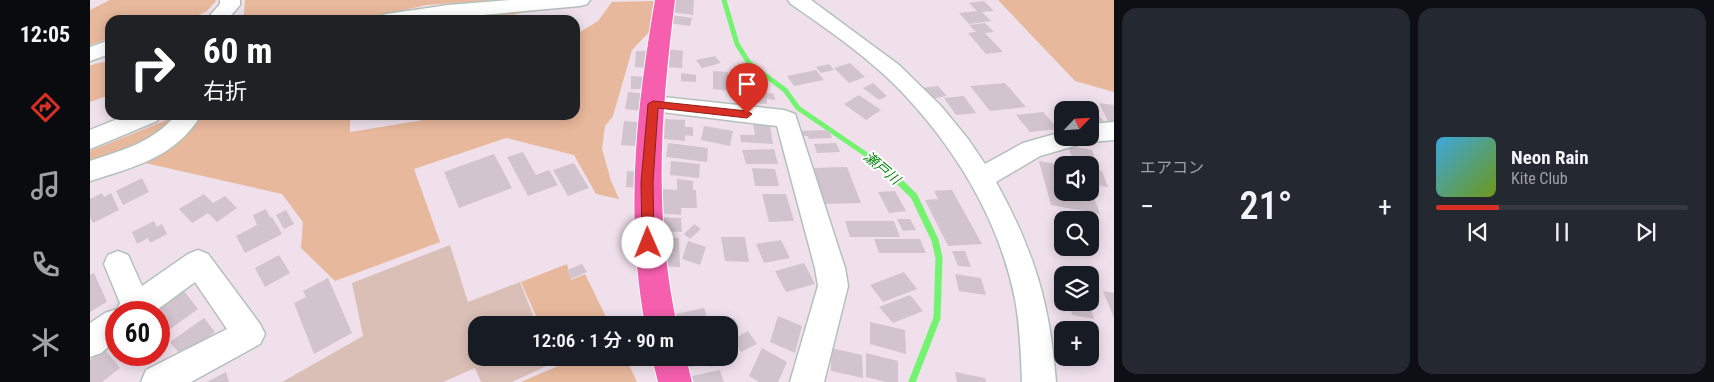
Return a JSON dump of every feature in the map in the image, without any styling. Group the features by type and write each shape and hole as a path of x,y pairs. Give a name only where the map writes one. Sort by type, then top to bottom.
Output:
{"main road":[{"path":"659,316 648,243 647,182 653,104 665,0"},
{"path":"671,366 675,382"}],"street":[{"path":"221,15 230,6 230,0"},
{"path":"421,15 580,0"},
{"path":"798,0 857,43 904,81 956,139 981,178 1008,230 1023,271 1036,323 1040,359 1040,382"},
{"path":"90,54 105,49"},
{"path":"653,104 784,118 787,120 830,268 833,286 807,382"},
{"path":"90,124 105,117"},
{"path":"90,140 136,120"},
{"path":"90,171 150,150 173,135 185,120"},
{"path":"1099,132 1114,131"},
{"path":"981,178 1032,149 1054,143"},
{"path":"146,301 198,263 249,334 158,382"},
{"path":"118,264 125,301"},
{"path":"90,342 105,331"}],"shaded area":[{"path":"110,0 216,1 207,11 199,15 105,15 105,40 90,45 90,10"},
{"path":"245,0 500,0 426,5 383,15 242,15"},
{"path":"998,0 1114,0 1114,92 1075,81"},
{"path":"654,1 650,31 632,50 613,116 605,126 602,149 611,181 619,199 596,194 574,155 506,138 414,169 440,242 335,281 301,248 303,222 282,194 145,163 186,133 198,120 350,120 350,132 423,120 580,120 580,32 598,21 612,2"},
{"path":"535,8 512,15 467,15"},
{"path":"105,62 105,97 90,102 90,66"},
{"path":"167,120 174,120 166,129 90,165 90,151"},
{"path":"450,245 468,302 520,282 533,316 468,316 468,366 547,366 512,382 481,382 475,368 443,382 282,382 363,336 352,283"},
{"path":"567,264 571,280 585,274 606,316 536,316 521,282"},
{"path":"558,366 630,366 637,382 521,382"}],"building":[{"path":"673,0 694,0 693,15 671,12"},
{"path":"984,1 994,11 982,12 991,21 969,24 959,13 977,11 969,3"},
{"path":"671,15 692,18 690,26 669,23"},
{"path":"985,23 994,32 985,33 1003,52 986,54 968,33 976,32 969,25"},
{"path":"666,49 683,51 682,68 664,67"},
{"path":"636,51 650,51 650,68 635,67"},
{"path":"715,56 721,63 702,68 696,60"},
{"path":"850,63 865,77 849,83 834,68"},
{"path":"829,64 834,70 821,73 816,67"},
{"path":"816,70 824,80 794,86 787,76"},
{"path":"713,71 728,72 729,91 713,89"},
{"path":"681,73 696,75 696,82 681,81"},
{"path":"733,73 749,74 750,95 734,94"},
{"path":"631,76 646,77 646,89 631,89"},
{"path":"873,83 887,96 879,100 863,88"},
{"path":"1005,83 1026,107 990,111 970,86"},
{"path":"754,85 766,86 767,93 774,94 775,100 767,99 767,104 754,103"},
{"path":"938,86 947,96 931,99 922,88"},
{"path":"628,92 646,94 644,111 625,109"},
{"path":"859,95 881,110 866,120 844,104"},
{"path":"964,96 976,113 956,115 944,98"},
{"path":"1099,103 1114,105 1114,123 1109,123"},
{"path":"1043,112 1054,124 1054,129 1030,132 1016,115"},
{"path":"665,119 685,120 685,127 693,127 693,136 685,135 685,141 664,139"},
{"path":"624,121 638,122 636,146 621,145"},
{"path":"753,124 770,125 773,144 741,142 740,135 755,135"},
{"path":"704,126 733,131 730,146 701,140"},
{"path":"829,130 832,138 809,139 808,136 801,136 799,131"},
{"path":"668,143 708,148 707,162 666,157"},
{"path":"836,143 840,152 817,153 814,144"},
{"path":"1068,146 1092,150 1094,156 1072,156"},
{"path":"774,149 778,164 746,164 742,150"},
{"path":"523,152 536,175 549,170 558,185 528,196 507,157"},
{"path":"494,154 512,188 459,208 444,172"},
{"path":"671,161 700,164 699,178 670,175"},
{"path":"1039,161 1054,164 1054,201 1095,201 1099,211 1084,211 1051,205"},
{"path":"574,163 589,188 568,196 553,170"},
{"path":"847,167 861,203 824,204 812,168"},
{"path":"752,168 775,169 779,186 755,186"},
{"path":"1099,170 1102,171 1108,187 1099,186"},
{"path":"627,171 641,172 639,188 626,187"},
{"path":"142,178 149,192 123,205 116,191"},
{"path":"677,179 693,181 693,190 696,190 697,208 681,208 681,215 655,213 661,189 677,190"},
{"path":"952,190 982,244 948,246 925,200 938,199 934,191"},
{"path":"895,191 906,211 889,213 878,192"},
{"path":"102,193 104,197 111,193 119,210 93,223 90,217 90,199"},
{"path":"204,194 213,203 225,196 237,208 217,222 208,213 192,223 179,209"},
{"path":"762,194 786,194 794,221 769,222"},
{"path":"266,209 282,234 245,253 236,236 257,225 253,215"},
{"path":"286,210 294,224 284,229 276,215"},
{"path":"655,217 681,218 682,232 655,231"},
{"path":"897,219 910,219 916,230 903,231"},
{"path":"154,221 157,227 162,224 167,234 150,243 148,238 137,244 132,232"},
{"path":"845,221 894,221 900,237 850,237"},
{"path":"694,224 701,229 690,239 684,234"},
{"path":"658,237 679,238 680,267 658,266"},
{"path":"721,237 745,237 749,262 725,261"},
{"path":"874,239 920,239 926,253 879,253"},
{"path":"781,240 790,258 764,263 756,244"},
{"path":"688,241 706,247 700,265 682,259"},
{"path":"952,251 965,251 971,267 958,266"},
{"path":"279,255 290,273 265,287 255,268"},
{"path":"804,263 815,284 786,292 775,271"},
{"path":"582,264 587,272 571,279 567,270"},
{"path":"904,272 917,289 883,302 870,285"},
{"path":"94,273 107,301 90,312 90,275"},
{"path":"955,274 981,278 986,295 959,291"},
{"path":"328,278 352,333 314,354 294,303 306,297 303,291"},
{"path":"184,291 198,309 170,329 169,301"},
{"path":"1103,291 1114,293 1114,318"},
{"path":"910,295 923,311 893,323 879,307"},
{"path":"704,308 707,316 667,316"},
{"path":"1071,311 1092,311 1094,319 1072,315"},
{"path":"778,316 802,326 795,353 770,342"},
{"path":"204,318 215,332 182,357 170,342"},
{"path":"870,322 905,330 906,354 870,344"},
{"path":"748,331 757,344 741,352 738,347 738,336"},
{"path":"762,348 787,362 778,382 759,382 749,376"},
{"path":"831,348 862,355 863,378 831,371"},
{"path":"104,349 105,366 118,366 120,368 102,382 90,382 90,360"},
{"path":"866,353 898,361 898,382 886,382 866,377"},
{"path":"720,370 724,382 694,382 692,376"},
{"path":"226,372 229,382 207,382"},
{"path":"955,372 985,378 986,382 957,382"}],"waterway":[{"name":"瀬戸川","path":"724,0 737,44 749,63 785,90 798,108 883,166"},
{"name":"瀬戸川","path":"882,165 914,196 935,240 939,258 937,318 912,382"}],"route":[{"path":"648,243 647,182 653,104 747,114"}]}
